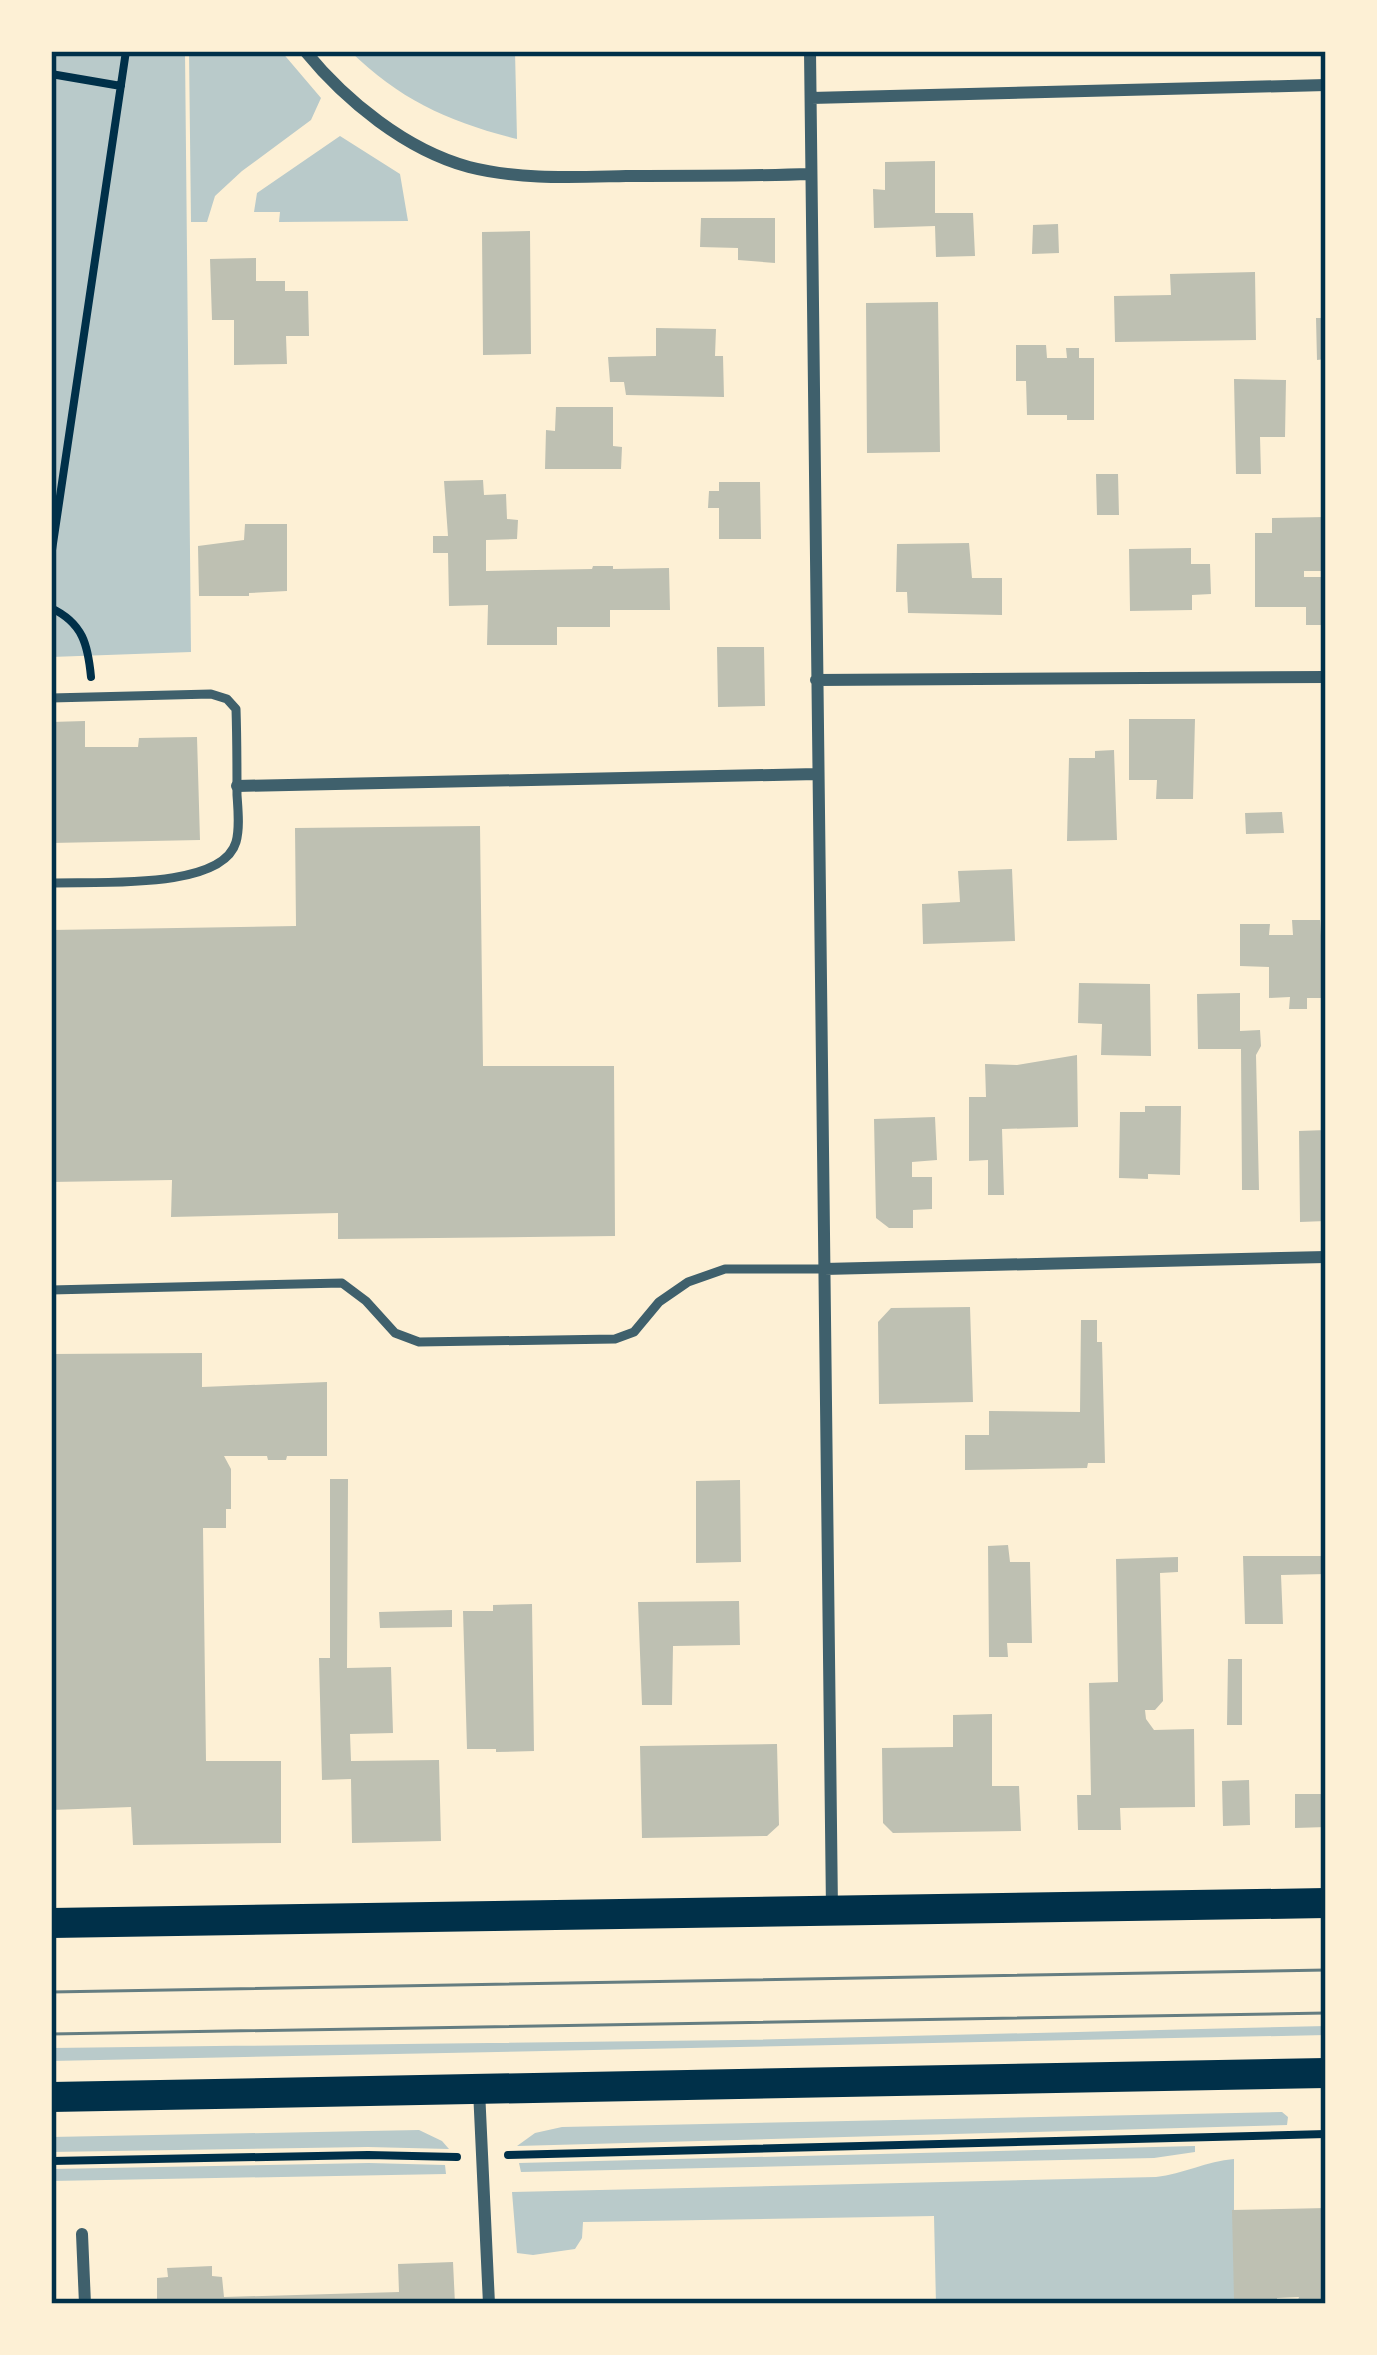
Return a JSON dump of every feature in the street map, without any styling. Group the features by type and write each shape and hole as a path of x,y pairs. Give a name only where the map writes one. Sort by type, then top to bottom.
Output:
{"main road":[{"path":"51,1923 1326,1904"},
{"path":"51,2097 1326,2073"}],"street":[{"path":"305,51 334,83 391,129 468,166 537,177 812,175"},
{"path":"810,51 832,1910"},
{"path":"811,98 1326,85"},
{"path":"816,680 1326,676"},
{"path":"237,786 818,774"},
{"path":"824,1269 1326,1257"},
{"path":"479,2089 489,2304"},
{"path":"82,2234 86,2304"}],"lane":[{"path":"51,698 211,694 226,699 236,710 237,786 237,839 221,864 200,874 168,879 51,883"},
{"path":"51,1290 342,1283 395,1333 419,1342 615,1339 634,1332 659,1302 688,1282 725,1269 824,1269"}],"path":[{"path":"51,557 126,51"},
{"path":"51,74 121,86"},
{"path":"51,608 86,638 92,697"},
{"path":"51,2161 480,2156 1326,2134"}],"shaded area":[{"path":"51,51 185,51 191,652 51,657"},
{"path":"189,51 281,51 321,98 311,120 215,196 207,222 191,222"},
{"path":"350,51 515,51 517,139 427,107"},
{"path":"340,136 400,174 408,221 279,222 280,212 254,212 257,193"},
{"path":"1326,2026 1326,2035 51,2061 51,2048 738,2040"},
{"path":"1282,2112 1288,2117 1287,2125 517,2146 535,2133 562,2127"},
{"path":"419,2130 449,2149 51,2152 51,2137"},
{"path":"1195,2146 1195,2152 1154,2158 521,2172 519,2163"},
{"path":"1234,2159 1234,2299 1179,2304 936,2304 934,2216 583,2222 575,2249 517,2253 512,2192 1156,2177"},
{"path":"445,2165 446,2174 51,2181 51,2169"}],"building":[{"path":"935,161 935,213 973,213 975,256 936,257 935,226 874,228 873,189 885,190 885,162"},
{"path":"701,218 775,218 775,263 738,260 738,248 700,247"},
{"path":"1058,224 1059,253 1032,254 1033,225"},
{"path":"530,231 531,354 483,355 482,232"},
{"path":"256,258 256,281 285,281 285,291 308,291 309,336 286,336 287,364 234,365 234,320 212,320 210,259"},
{"path":"1255,272 1256,340 1115,342 1114,296 1171,295 1170,274"},
{"path":"938,302 940,452 867,453 866,303"},
{"path":"1316,318 1326,318 1326,359 1317,360"},
{"path":"656,328 716,329 715,356 723,356 724,397 626,395 624,382 610,382 608,357 656,356"},
{"path":"1016,345 1046,345 1047,358 1067,358 1066,348 1079,348 1079,358 1094,358 1094,420 1027,415 1026,381 1016,381"},
{"path":"1234,379 1286,380 1285,437 1260,437 1261,474 1236,474"},
{"path":"556,407 613,407 613,446 622,447 621,469 545,469 546,430 555,431"},
{"path":"1096,474 1118,474 1119,515 1097,515"},
{"path":"483,480 484,495 506,494 507,519 518,520 517,539 486,540 486,571 669,568 670,610 610,610 610,627 557,627 557,645 487,645 488,605 449,606 448,553 433,553 433,536 448,536 444,481"},
{"path":"719,482 760,482 761,539 719,539 719,508 708,508 709,491 719,491"},
{"path":"1326,517 1326,571 1304,571 1304,577 1326,577 1326,625 1306,625 1306,607 1255,607 1255,533 1272,533 1272,518"},
{"path":"245,524 287,524 287,591 199,596 198,546 244,540"},
{"path":"969,543 972,578 1002,578 1002,615 908,613 907,592 896,592 897,544"},
{"path":"1191,548 1191,564 1210,564 1211,594 1192,595 1192,610 1130,611 1129,549"},
{"path":"717,647 764,647 765,706 718,707"},
{"path":"1129,719 1195,719 1193,799 1156,799 1157,780 1129,780"},
{"path":"85,721 85,747 138,747 139,738 197,737 200,840 51,843 51,722"},
{"path":"1114,750 1117,840 1067,841 1069,758 1095,758 1095,751"},
{"path":"1282,812 1284,833 1246,834 1245,813"},
{"path":"480,826 483,1066 614,1066 615,1236 338,1239 338,1213 171,1217 172,1180 51,1182 51,930 296,926 295,828"},
{"path":"1012,869 1015,941 923,944 922,904 960,902 958,871"},
{"path":"1292,920 1320,920 1321,936 1326,936 1326,998 1307,998 1307,1009 1289,1009 1290,997 1269,998 1269,967 1240,966 1240,924 1270,924 1269,935 1293,935"},
{"path":"1079,983 1150,984 1151,1056 1101,1055 1102,1024 1078,1023"},
{"path":"1240,993 1240,1031 1260,1030 1256,1055 1259,1190 1242,1190 1241,1049 1198,1049 1197,994"},
{"path":"1077,1055 1078,1127 1002,1129 1004,1195 988,1195 988,1160 969,1161 969,1097 986,1097 985,1064 1017,1065"},
{"path":"1145,1106 1181,1106 1180,1175 1119,1178 1120,1112 1145,1112"},
{"path":"935,1117 937,1160 912,1162 912,1177 932,1177 932,1209 913,1210 913,1228 889,1228 876,1218 874,1119"},
{"path":"1326,1130 1326,1221 1300,1222 1299,1131"},
{"path":"970,1307 973,1402 879,1404 878,1322 891,1308"},
{"path":"1081,1320 1097,1320 1097,1342 1102,1342 1105,1463 1088,1463 1087,1468 965,1470 965,1435 989,1435 989,1411 1080,1412"},
{"path":"202,1353 202,1387 327,1382 327,1456 268,1460 267,1456 224,1456 231,1469 226,1528 203,1528 206,1761 281,1761 281,1843 133,1845 131,1807 51,1810 51,1354"},
{"path":"330,1479 348,1479 347,1668 391,1667 393,1733 350,1734 351,1761 439,1760 441,1841 352,1843 351,1779 322,1780 319,1658 330,1658"},
{"path":"740,1480 741,1562 696,1563 696,1481"},
{"path":"1008,1545 1010,1562 1030,1562 1032,1643 1007,1643 1008,1657 989,1657 988,1546"},
{"path":"1243,1556 1326,1556 1326,1574 1281,1575 1283,1624 1245,1624"},
{"path":"1178,1557 1178,1572 1160,1573 1163,1701 1155,1710 1145,1710 1154,1730 1194,1729 1195,1807 1120,1808 1121,1830 1078,1830 1077,1795 1091,1795 1089,1683 1118,1682 1116,1559"},
{"path":"739,1601 740,1645 673,1646 672,1705 642,1705 638,1602"},
{"path":"532,1604 534,1751 467,1749 463,1611"},
{"path":"452,1610 452,1627 380,1628 379,1612"},
{"path":"1228,1659 1242,1659 1242,1725 1227,1725"},
{"path":"992,1714 992,1786 1019,1786 1021,1831 893,1833 883,1823 882,1748 953,1747 953,1715"},
{"path":"777,1744 779,1825 767,1836 642,1838 640,1746"},
{"path":"1249,1780 1250,1825 1223,1826 1222,1781"},
{"path":"1295,1794 1326,1794 1326,1827 1295,1828"},
{"path":"1326,2208 1326,2300 1299,2297 1277,2298 1277,2304 1217,2304 1234,2299 1232,2210"},
{"path":"453,2262 455,2304 157,2304 157,2278 168,2277 167,2268 212,2266 212,2276 222,2277 224,2297 399,2292 398,2264"}],"tram line":[{"path":"51,1992 1326,1970"},
{"path":"51,2034 1326,2013"}]}
